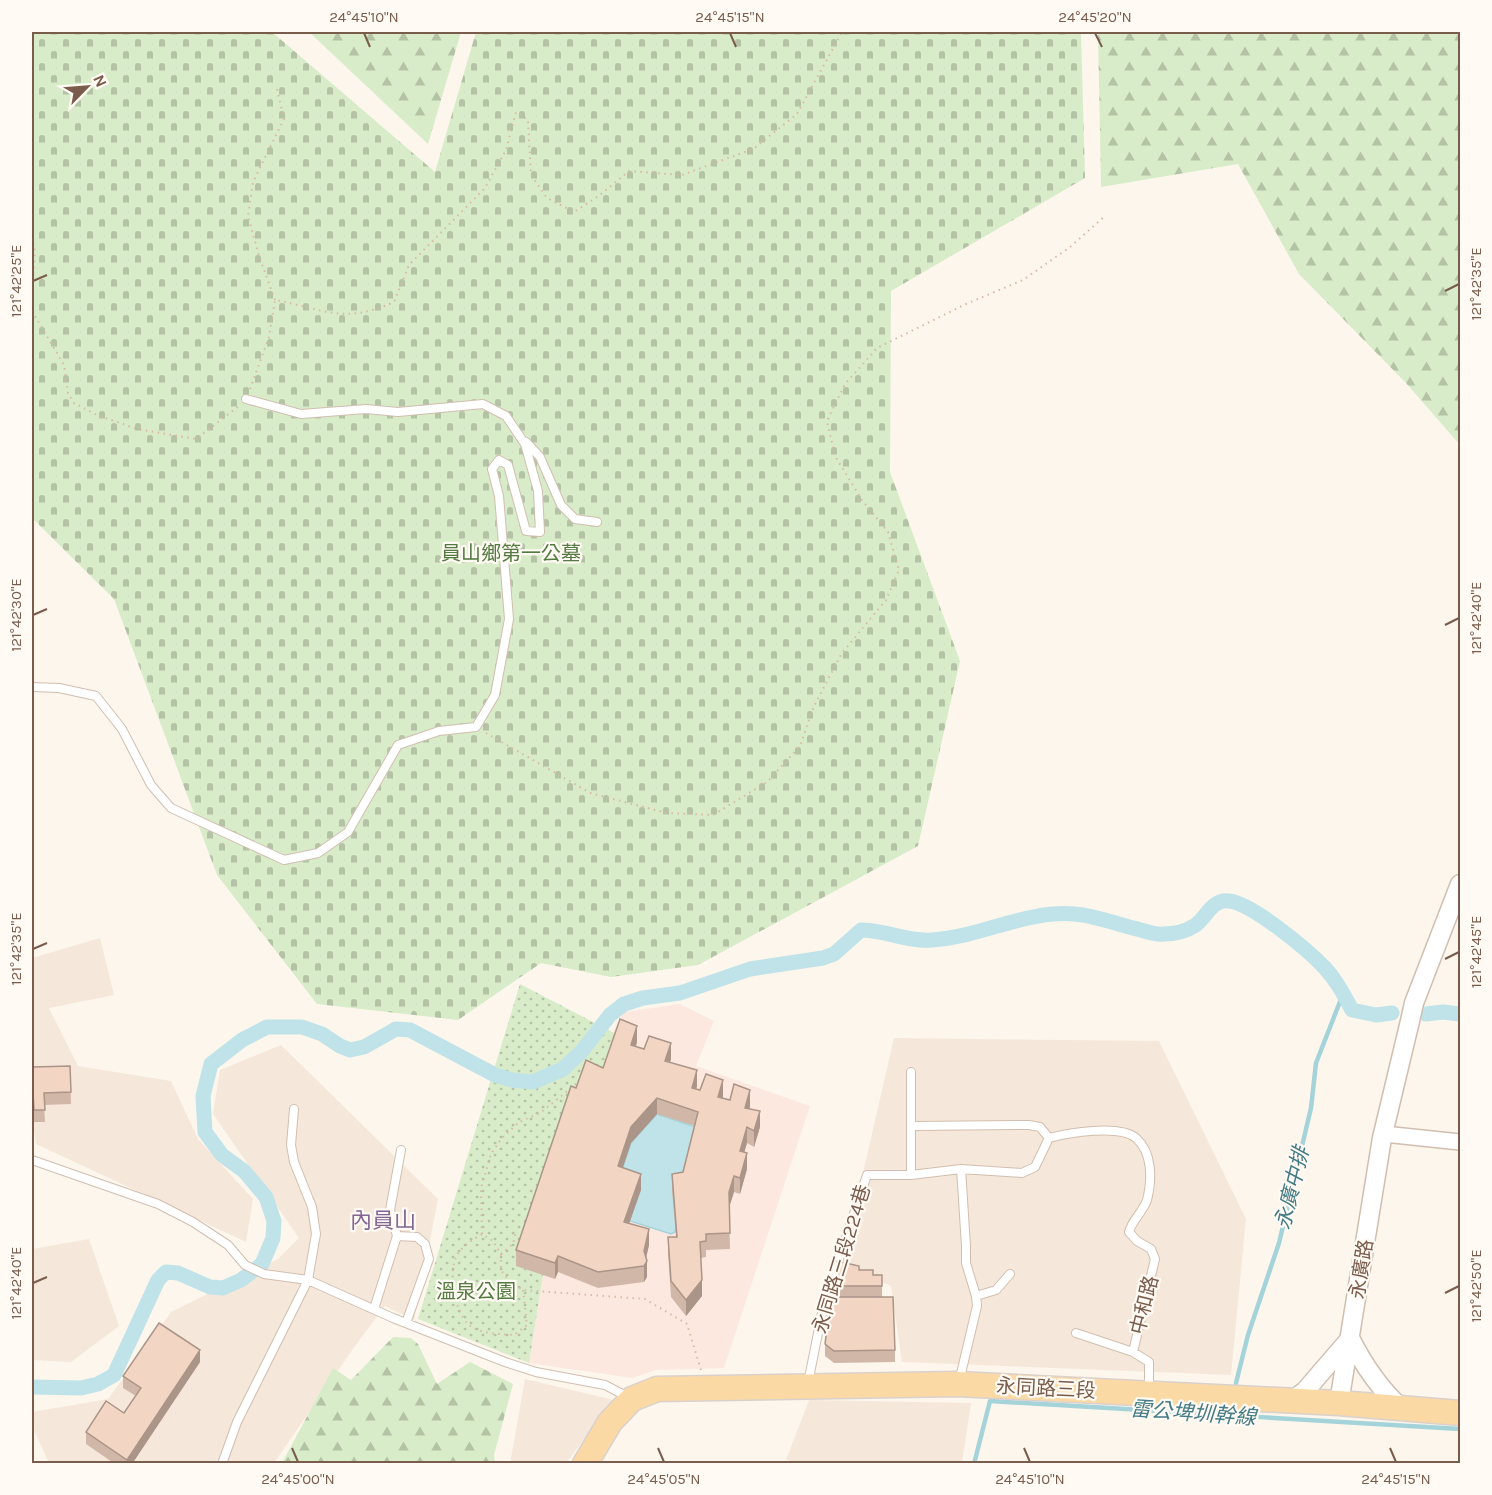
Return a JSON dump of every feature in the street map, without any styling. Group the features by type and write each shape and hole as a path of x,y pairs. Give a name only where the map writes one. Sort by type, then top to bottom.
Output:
{"main road":[{"name":"永同路三段","path":"632,1399 657,1389 958,1384 1339,1403 1461,1413"},
{"path":"585,1464 610,1422 632,1399"}],"street":[{"name":"永廣路","path":"1339,1403 1384,1134 1412,1012 1461,884"},
{"path":"1384,1134 1461,1142"},
{"path":"1291,1401 1305,1391 1350,1338 1358,1354 1387,1395 1401,1408"}],"lane":[{"path":"32,687 59,688 96,696 122,729 150,785 171,808 284,860 318,852 348,832 399,745 439,731 476,727 495,695 508,619 500,496 492,470 499,460 508,465 526,531 540,532 538,490 525,444 506,416 483,404 398,412 366,409 301,414 246,399"},
{"path":"517,432 540,457 561,505 575,519 597,522"},
{"path":"911,1072 911,1126 911,1175 961,1169 1022,1173 1035,1167 1049,1138 1040,1127 1029,1125 911,1126"},
{"path":"222,1464 237,1422 308,1280 316,1234 312,1207 294,1162 291,1145 294,1109"},
{"name":"中和路","path":"1049,1138 1073,1132 1108,1131 1136,1138 1146,1153 1151,1174 1146,1202 1131,1224 1129,1232 1137,1241 1151,1249 1155,1259 1133,1352 1149,1362 1149,1393"},
{"path":"374,1309 397,1236 390,1210 401,1150"},
{"path":"32,1160 158,1204 193,1222 228,1245 245,1265 264,1274 308,1280 406,1323 505,1362 536,1372 604,1386 632,1399"},
{"path":"958,1384 977,1306 966,1263 961,1169"},
{"name":"永同路三段224巷","path":"807,1386 824,1303 867,1175 911,1175"},
{"path":"397,1236 417,1237 425,1244 429,1259 406,1323"},
{"path":"976,1296 996,1290 1010,1274"},
{"path":"824,1303 835,1304"},
{"path":"1076,1333 1133,1352"}],"path":[{"path":"275,300 295,303 327,314 356,314 376,310 394,302 409,265 485,188 506,150 516,112 528,120 531,175 547,198 574,212 600,195 629,171 682,175 753,149 797,114 842,32"},
{"path":"32,311 64,365 68,393 74,403 97,415 137,429 196,439 246,399 269,337 275,300 248,216 253,182 284,119 277,89"},
{"path":"476,727 590,793 668,813 713,815 767,782 800,746 814,706 842,653 886,600 899,570 888,532 862,500 835,456 827,421 845,384 877,348 966,304 1023,280 1070,247 1105,216"},
{"path":"32,237 35,251 32,293"},
{"path":"482,1234 481,1188 491,1154 502,1138 519,1122 540,1113 580,1080"},
{"path":"501,1254 513,1244 516,1231"},
{"path":"482,1234 493,1241 501,1254 501,1270 509,1281 523,1290 645,1299 687,1324 706,1387"},
{"path":"482,1234 457,1255 452,1280 457,1306 470,1325 490,1333 514,1335 527,1325 523,1290"}],"shaded area":[{"path":"100,938 114,995 49,1008 78,1066 171,1081 198,1139 253,1199 246,1242 36,1144 32,1117 32,958"},
{"path":"680,1004 714,1021 696,1066 810,1106 724,1368 656,1370 632,1378 529,1363 543,1275 600,1057 624,1012"},
{"path":"894,1038 1159,1041 1246,1219 1231,1375 902,1362 891,1286 842,1264"},
{"path":"281,1045 438,1199 414,1320 385,1306 274,1463 49,1463 32,1426 32,1412 108,1399 171,1312 278,1259 299,1238 213,1114 220,1070"},
{"path":"89,1239 119,1326 71,1362 32,1360 32,1249"},
{"path":"525,1379 614,1400 566,1463 510,1464"},
{"path":"809,1400 971,1403 962,1463 801,1464 786,1460"}],"green space":[{"name":"員山鄉第一公墓","path":"32,32 272,32 435,172 476,32 1081,32 1085,178 891,291 890,472 960,661 918,846 698,965 611,977 541,963 458,1020 317,1004 217,875 114,599 32,518"},
{"path":"309,32 461,32 428,144"},
{"path":"1098,32 1460,32 1460,445 1406,383 1299,274 1238,164 1101,187"},
{"name":"溫泉公園","path":"520,984 620,1036 543,1275 529,1363 418,1319"},
{"path":"393,1337 411,1338 418,1344 437,1384 470,1362 513,1384 494,1455 495,1463 282,1463 333,1368 351,1380"}],"water":[{"path":"657,1114 698,1128 675,1232 671,1234 630,1221 618,1182 631,1143"}],"building":[{"path":"620,1019 637,1026 631,1045 644,1049 649,1036 671,1043 665,1061 697,1070 692,1088 700,1090 706,1074 723,1080 718,1097 730,1100 734,1084 750,1090 745,1108 760,1111 754,1131 747,1127 740,1151 747,1153 740,1178 734,1176 729,1192 730,1233 706,1234 706,1241 700,1242 702,1280 686,1300 671,1281 668,1237 677,1237 672,1174 683,1172 698,1112 657,1098 631,1127 618,1166 641,1174 624,1222 649,1229 644,1251 647,1261 644,1266 598,1272 558,1256 555,1263 516,1250 571,1086 576,1088 586,1060 603,1068"},
{"path":"70,1066 71,1092 44,1093 45,1110 34,1110 32,1067"},
{"path":"837,1261 859,1266 859,1270 873,1270 873,1275 882,1275 882,1286 837,1286"},
{"path":"831,1297 893,1297 895,1350 834,1351 825,1344"},
{"path":"159,1323 200,1350 127,1460 86,1432 106,1401 124,1413 141,1388 123,1376"}],"waterway":[{"path":"32,1387 81,1388 98,1384 114,1375 158,1280 166,1272 178,1273 210,1287 223,1288 241,1280 262,1264 273,1238 274,1221 266,1197 244,1171 222,1155 205,1132 203,1096 211,1064 242,1040 267,1027 302,1027 322,1034 350,1050 364,1047 396,1029 410,1030 495,1075 512,1080 533,1082 563,1069 582,1051 610,1015 624,1004 643,998 680,993 750,969 823,958 834,954 861,930 932,940 968,934 1038,916 1075,914 1155,934 1171,934 1198,923 1213,906 1223,901 1239,904 1280,929 1325,968 1340,988 1352,1010 1376,1015 1392,1013"},
{"name":"永廣中排","path":"1236,1383 1248,1335 1279,1243 1311,1108 1316,1063 1343,994"},
{"path":"1426,1014 1443,1012 1460,1014"},
{"name":"雷公埤圳幹線","path":"974,1464 990,1401 1460,1429"}],"district":[{"name":"內員山","path":"383,1220"}]}
